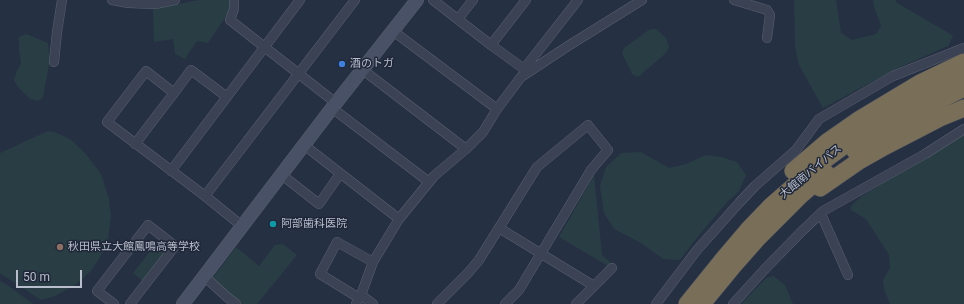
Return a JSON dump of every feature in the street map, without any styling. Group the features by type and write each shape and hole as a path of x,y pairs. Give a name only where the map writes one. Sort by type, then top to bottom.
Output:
{"highway":[{"path":"705,293 738,234 769,196 796,168 842,131 884,104 920,83 964,62"},
{"name":"大館南バイパス","path":"705,293 725,257 771,206 818,165 862,132 896,110 931,91 964,76"},
{"name":"大館南バイパス","path":"687,304 705,293 801,195 825,175 873,139 932,104 964,88"},
{"path":"705,293 769,231 821,187 853,165 882,148 940,118 964,108"}],"street":[{"path":"54,62 62,0"},
{"path":"112,0 128,3 155,4 175,0"},
{"path":"234,0 234,9 230,20 299,74 334,106 429,182"},
{"path":"171,171 300,0"},
{"path":"205,196 355,0"},
{"path":"183,304 417,0"},
{"path":"433,0 525,71"},
{"path":"458,20 473,0"},
{"path":"491,45 526,0"},
{"path":"358,299 374,262 399,219 434,176 466,149 483,132 497,109 578,0"},
{"path":"525,71 642,0"},
{"path":"734,0 767,10 770,14 767,38"},
{"path":"393,31 497,109"},
{"path":"656,304 697,250 738,203 796,150 819,119 893,76 964,48"},
{"path":"135,144 191,70 227,97"},
{"path":"362,70 466,149"},
{"path":"174,93 146,71 107,122 242,226"},
{"path":"437,304 479,260 537,166 588,125 608,150 591,170 519,290 505,304"},
{"path":"733,304 823,211 925,154 964,129"},
{"path":"304,145 399,219"},
{"path":"282,175 318,204 340,174"},
{"path":"820,214 848,275"},
{"path":"114,304 97,291 148,225 175,246 130,304"},
{"path":"499,228 594,286"},
{"path":"373,304 358,299 320,274 337,242 374,262"},
{"path":"576,304 612,268"},
{"path":"204,276 231,302"}],"green space":[{"path":"199,0 230,0 230,10 208,43 197,41 185,59 175,54 173,39 154,42 153,9"},
{"path":"794,0 836,0 841,33 852,40 876,34 881,26 873,0 895,0 897,3 953,36 948,46 898,68 823,108 799,65 795,46"},
{"path":"650,29 656,29 666,38 669,47 666,53 638,77 632,74 622,53 624,48"},
{"path":"26,34 48,43 50,60 43,97 38,101 30,99 18,87 14,80 21,63 19,37"},
{"name":"秋田県立大館鳳鳴高等学校","path":"48,131 55,132 70,139 85,153 101,174 109,199 111,216 108,239 100,257 91,271 75,285 55,296 41,300 0,273 0,153"},
{"path":"964,133 964,304 890,304 884,289 883,280 890,268 889,255 866,219 851,210 851,206 862,196"},
{"path":"641,152 669,168 686,164 706,155 721,157 737,162 746,175 739,191 727,202 680,260 663,259 641,243 614,229 604,213 600,186 606,167 621,153"},
{"path":"594,175 602,255 611,263 608,266 559,237"},
{"path":"159,240 169,248 143,281 133,273"},
{"path":"283,244 297,255 257,304 242,304 212,279 236,247 259,266 275,245"},
{"path":"774,276 785,285 793,304 741,304 766,278"},
{"path":"0,281 6,284 33,304 0,304"}],"place":[{"name":"酒のトガ","path":"342,64"},
{"name":"阿部歯科医院","path":"273,224"},
{"name":"秋田県立大館鳳鳴高等学校","path":"60,247"}]}
